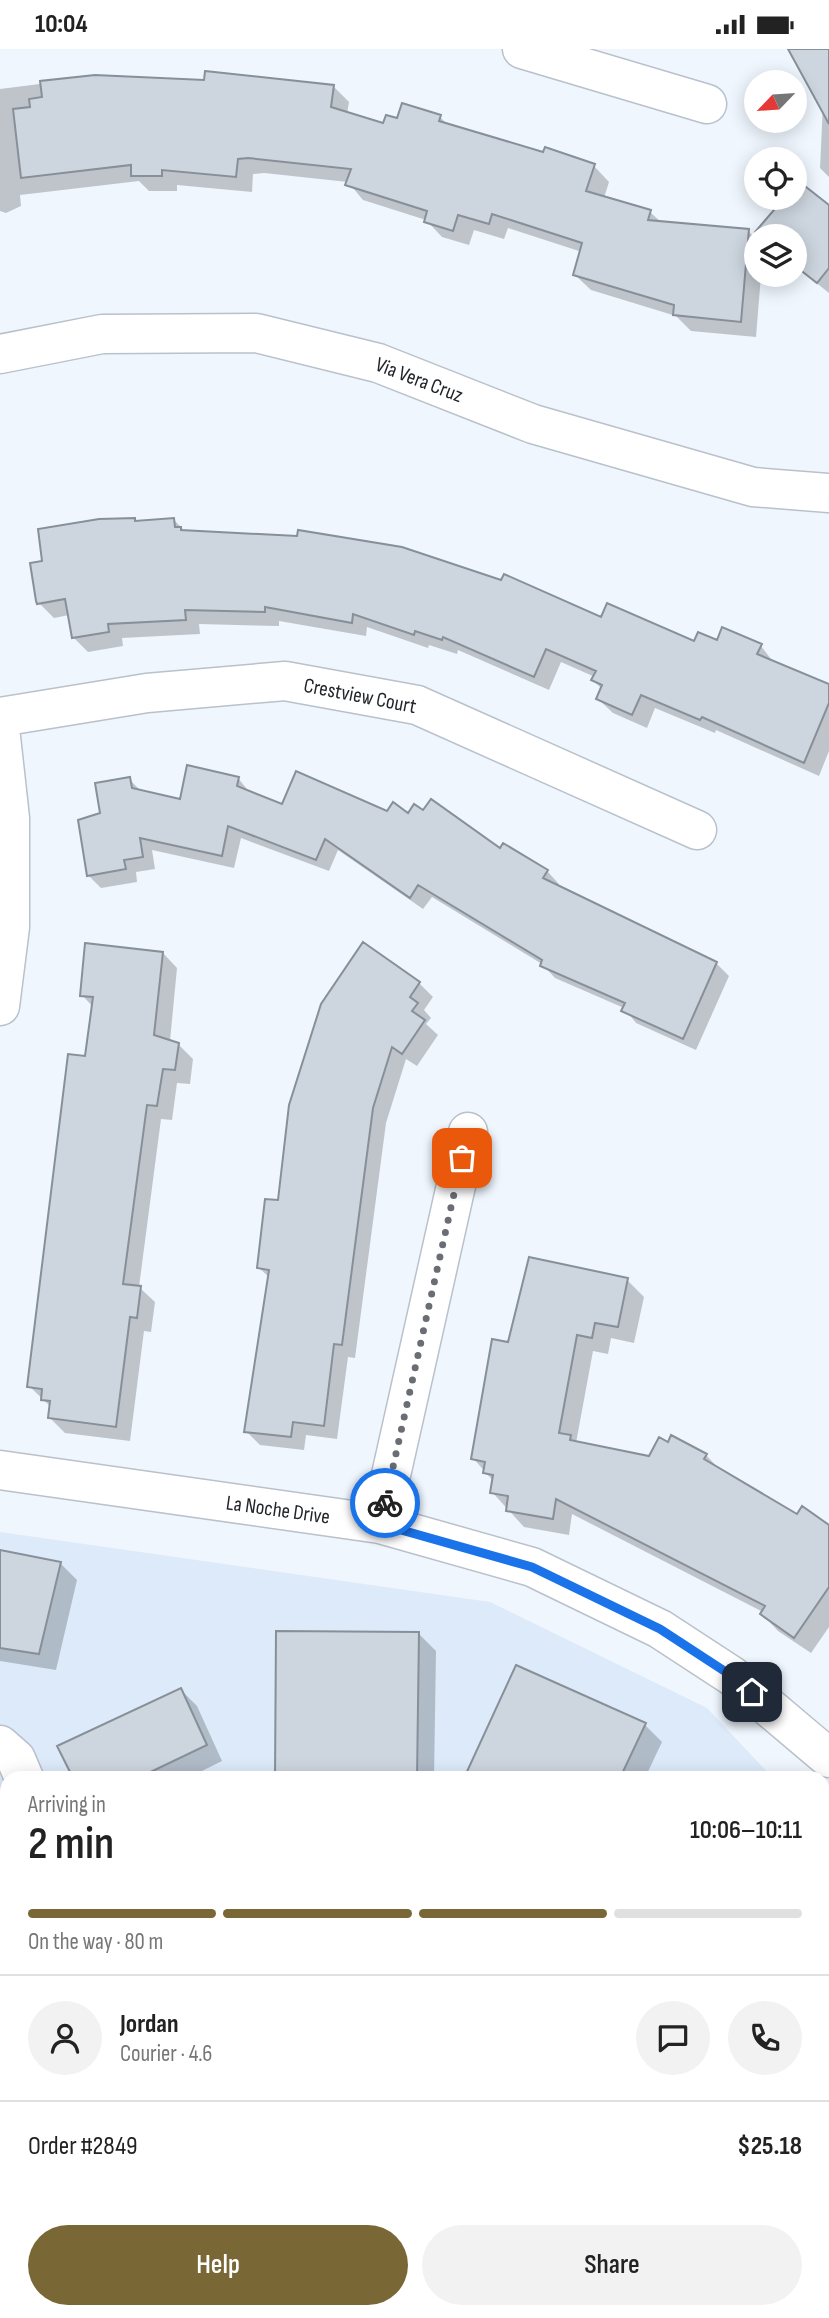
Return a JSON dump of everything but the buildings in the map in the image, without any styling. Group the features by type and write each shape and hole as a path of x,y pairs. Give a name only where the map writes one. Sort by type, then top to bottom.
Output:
{"street":[{"path":"522,49 707,104"},
{"name":"Via Vera Cruz","path":"0,354 102,334 256,333 377,363 533,424 754,487 829,493"},
{"name":"Crestview Court","path":"0,717 146,693 285,681 417,705 697,830"},
{"path":"0,729 10,818 10,927 0,1006"},
{"path":"380,1524 468,1132"},
{"name":"La Noche Drive","path":"0,1470 380,1524 532,1567 660,1629 732,1676 829,1758"},
{"path":"0,1745 16,1759 21,1771"}],"shaded area":[{"path":"0,1532 490,1602 707,1708 766,1771 0,1771"}],"way so far":[{"path":"385,1503 462,1158"}],"route":[{"path":"385,1503 380,1524 532,1567 660,1629 752,1692"}]}
